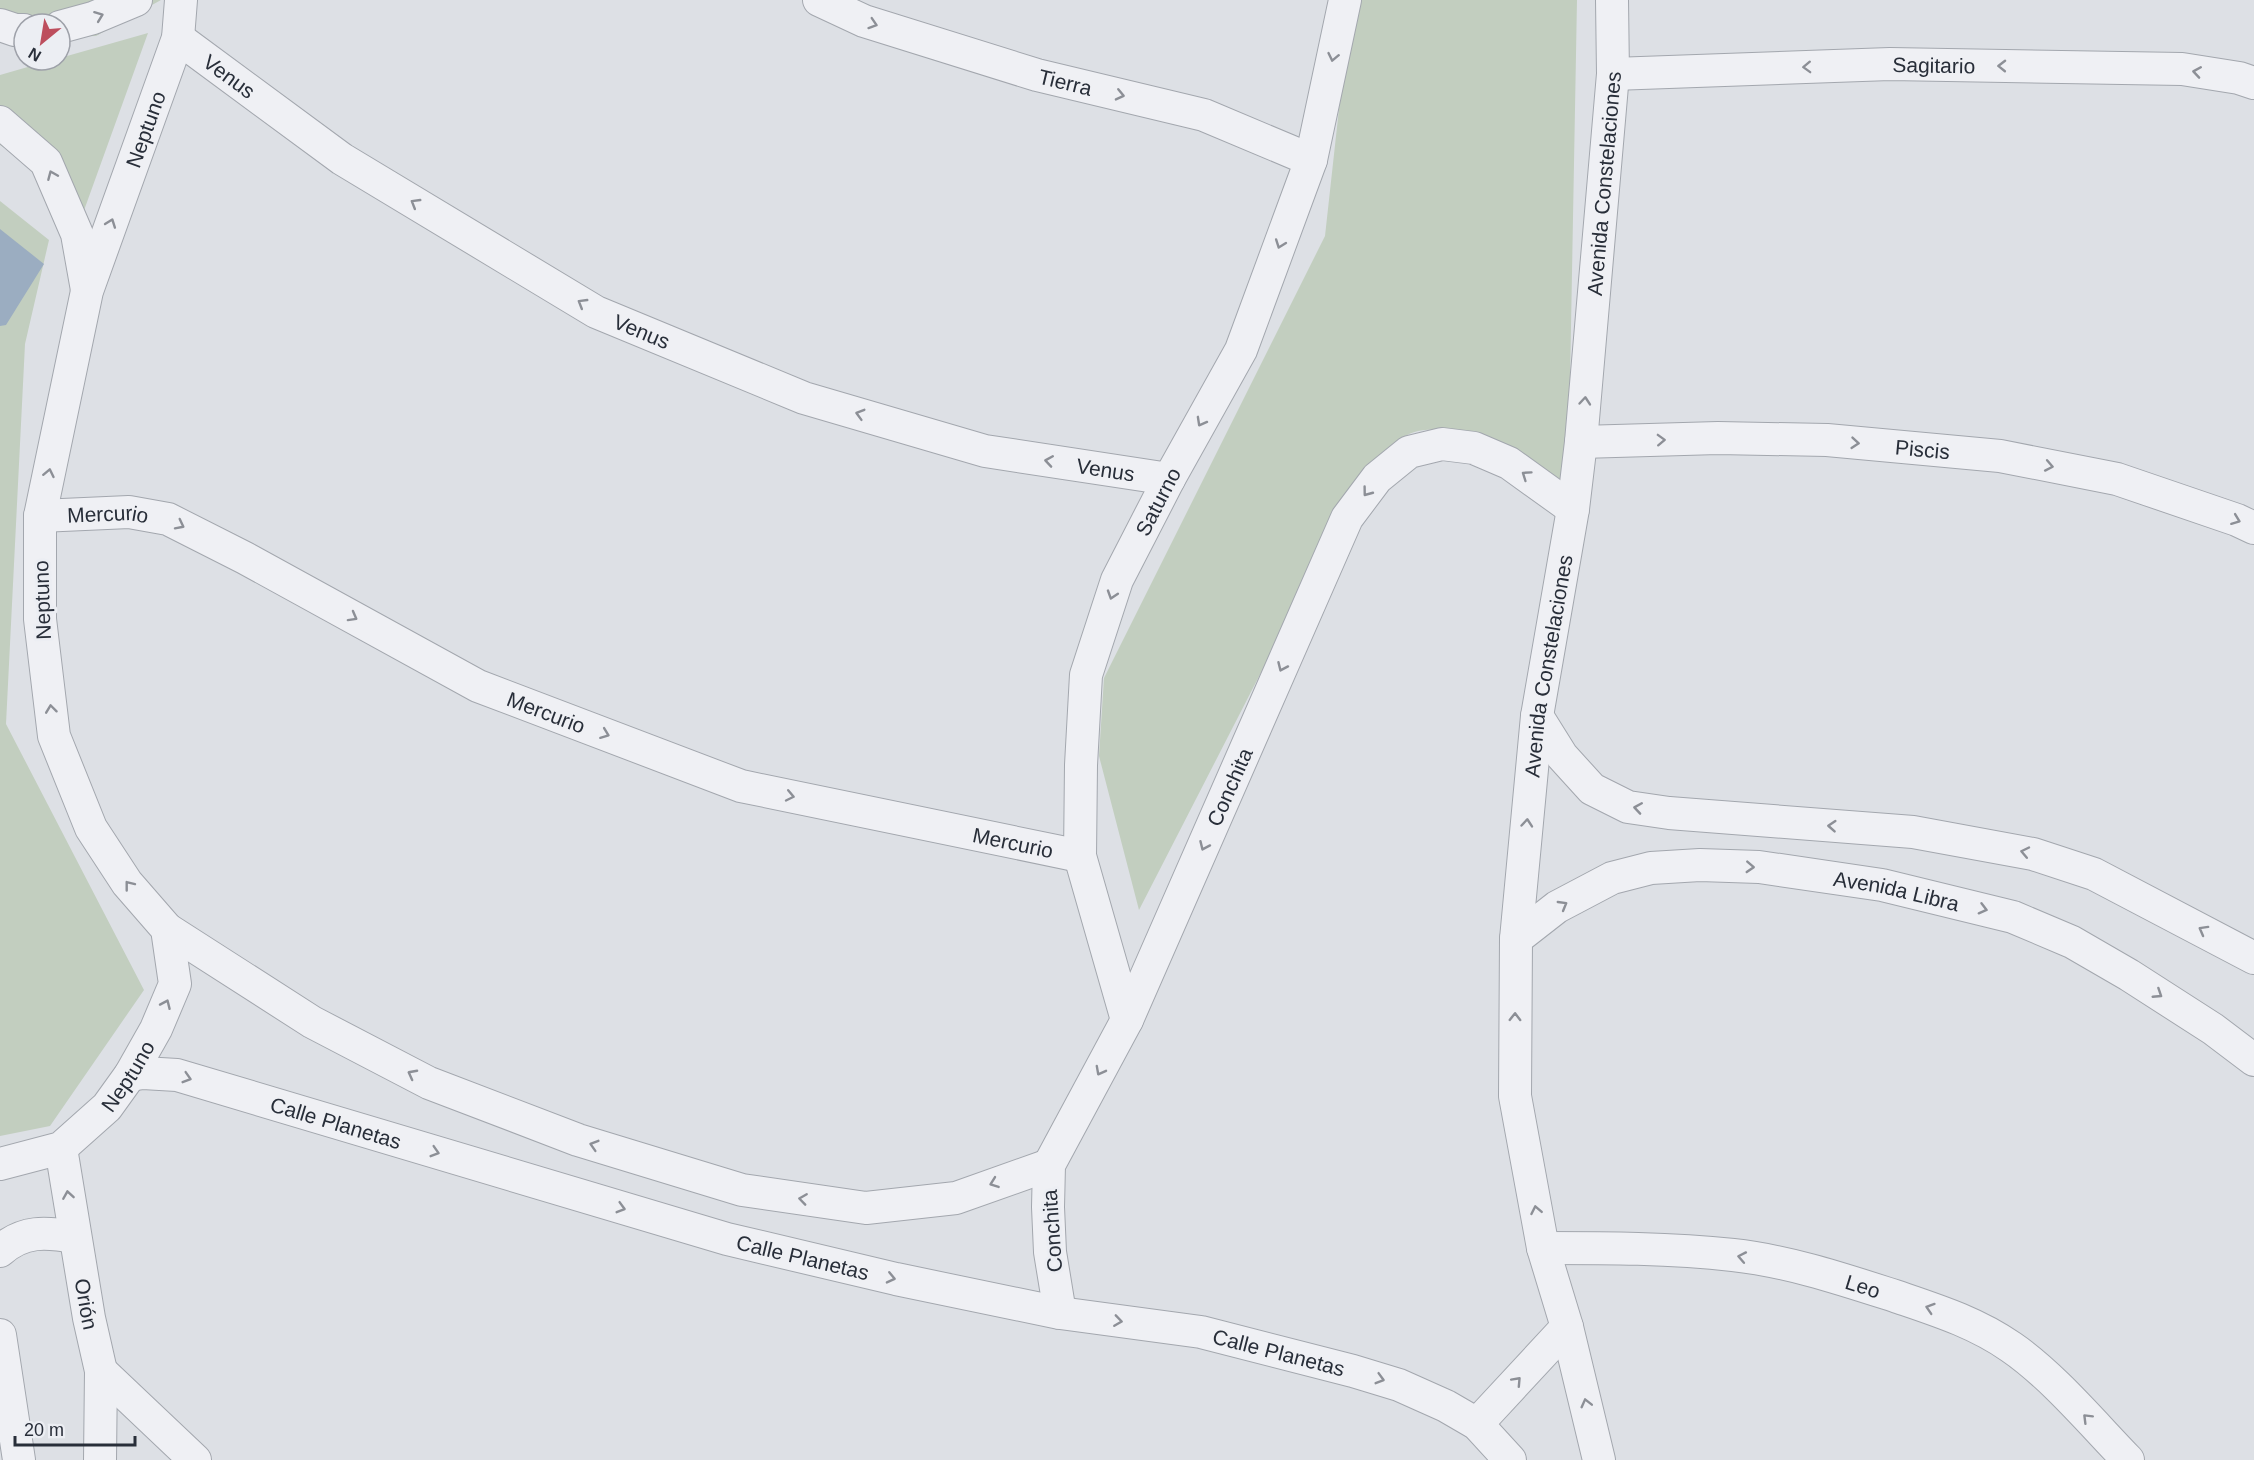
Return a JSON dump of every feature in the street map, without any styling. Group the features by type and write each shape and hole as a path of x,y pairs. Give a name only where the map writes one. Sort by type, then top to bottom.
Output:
{"street":[{"path":"72,24 93,18 136,0"},
{"name":"Neptuno","path":"61,1148 107,1107 130,1075 156,1029 175,984 167,929 127,883 91,828 54,736 40,619 40,516 87,291 178,38 181,0"},
{"name":"Tierra","path":"819,0 864,21 1037,75 1204,115 1311,160"},
{"name":"Saturno","path":"1127,1020 1080,856 1081,765 1086,675 1117,580 1169,479 1241,350 1311,160 1346,0"},
{"name":"Avenida Constelaciones","path":"1599,1460 1567,1328 1543,1248 1515,1096 1516,939 1537,716 1574,509 1581,442 1613,74 1612,0"},
{"name":"Venus","path":"178,38 342,159 596,312 804,398 985,452 1169,479"},
{"name":"Sagitario","path":"1613,74 1902,64 2182,69 2239,78 2254,83"},
{"path":"0,122 46,162 77,234 87,291"},
{"name":"Piscis","path":"1581,442 1718,438 1827,440 2000,456 2117,479 2254,528"},
{"name":"Conchita","path":"1060,1313 1050,1252 1049,1165 1127,1020 1347,518 1377,478 1409,452 1442,444 1474,448 1509,463 1574,509"},
{"name":"Mercurio","path":"40,516 129,512 168,519 245,558 478,686 741,786 1080,856"},
{"path":"1537,716 1562,756 1592,789 1628,807 1681,814 1913,832 2033,854 2094,874 2254,958"},
{"name":"Avenida Libra","path":"1516,939 1557,907 1612,878 1651,868 1712,865 1759,867 1830,876 1922,893 2013,917 2072,942 2129,975 2213,1029 2254,1060"},
{"path":"167,929 312,1022 429,1083 578,1140 742,1190 866,1208 956,1198 1049,1165"},
{"name":"Calle Planetas","path":"130,1075 143,1072 177,1075 727,1239 897,1279 1060,1313 1201,1332 1353,1371 1421,1393 1477,1424"},
{"path":"0,1164 61,1148"},
{"name":"Orión","path":"61,1148 75,1237 101,1371 100,1460"},
{"path":"0,1251 27,1234 49,1233 75,1237"},
{"name":"Leo","path":"1543,1248 1634,1248 1734,1255 1825,1273 1944,1313 1976,1325 2012,1348 2042,1372 2128,1460"},
{"path":"1510,1460 1477,1424 1567,1328"},
{"path":"1,1344 19,1460"},
{"path":"101,1371 195,1460"}],"green space":[{"path":"0,0 161,0 96,36 72,37 72,12 12,12 12,26 0,29"},
{"path":"1351,0 1577,0 1568,491 1451,431 1436,429 1424,430 1404,437 1366,468 1139,910 1099,756 1104,678 1325,236"},
{"path":"148,33 78,227 43,171 0,145 0,75 12,72 72,72 72,55"},
{"path":"0,201 49,240 25,344 6,724 144,990 50,1126 0,1136"}],"water":[{"path":"0,229 44,264 6,325 0,326"}]}
